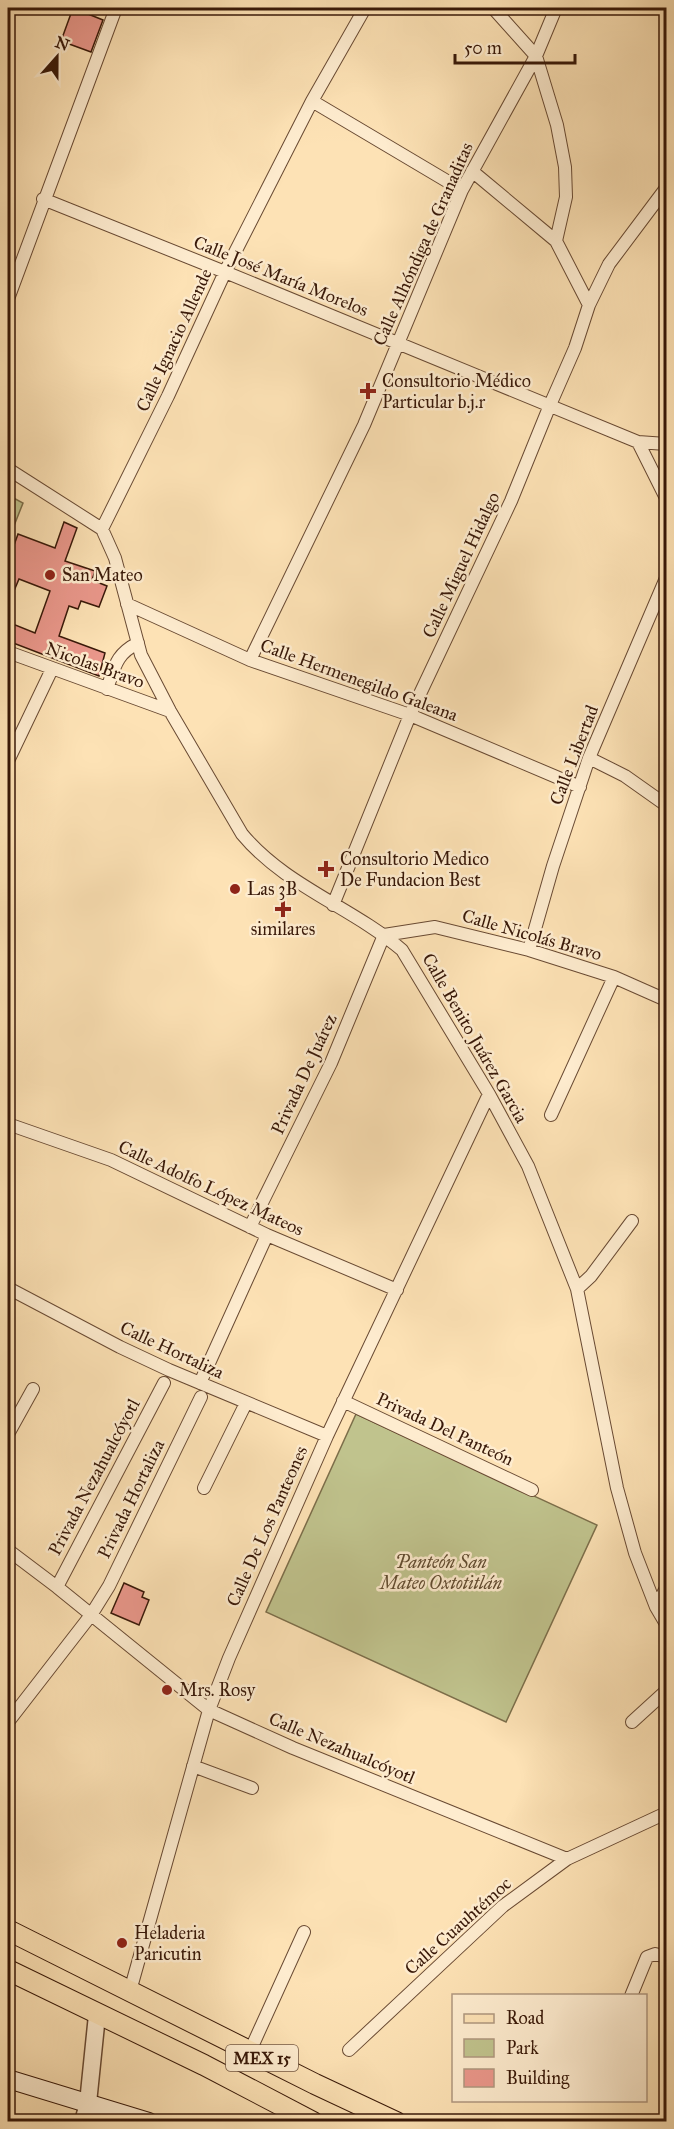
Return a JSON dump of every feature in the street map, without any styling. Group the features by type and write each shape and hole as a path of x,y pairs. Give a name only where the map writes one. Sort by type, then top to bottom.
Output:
{"main road":[{"name":"MEX 15","path":"8,1930 396,2121"},
{"name":"MEX 15","path":"8,1970 204,2065 302,2120"},
{"path":"8,2079 149,2121"}],"street":[{"path":"8,299 116,8"},
{"name":"Calle Ignacio Allende","path":"102,529 168,396 225,272 312,101 365,8"},
{"path":"493,8 536,56 557,124 565,167 566,197 556,241"},
{"name":"Calle Alhóndiga de Granaditas","path":"250,660 364,425 462,190 536,56 556,8"},
{"path":"312,101 462,190"},
{"path":"472,171 556,241 589,305"},
{"name":"Calle Miguel Hidalgo","path":"333,905 410,714 511,501 575,348 589,305 609,264 666,188"},
{"name":"Calle José María Morelos","path":"44,199 638,442 666,444"},
{"path":"638,442 666,498"},
{"path":"8,468 102,529"},
{"name":"Calle Benito Juárez Garcia","path":"102,529 115,558 141,655 170,711 242,834 256,851 275,866 333,905 384,935 402,950 489,1094 528,1166 577,1289 617,1488 635,1554 656,1607 666,1624"},
{"name":"Calle Libertad","path":"529,950 553,866 589,758 666,578"},
{"name":"Calle Hermenegildo Galeana","path":"127,604 250,660 410,714 579,787"},
{"path":"107,689 118,658 125,650 138,643"},
{"name":"Nicolas Bravo","path":"8,652 170,711"},
{"path":"8,761 52,669"},
{"path":"589,758 625,776 666,805"},
{"name":"Calle Nicolás Bravo","path":"384,935 435,927 529,950 614,977 666,1000"},
{"name":"Privada De Juárez","path":"250,1227 331,1063 384,935"},
{"path":"551,1116 614,977"},
{"name":"Calle De Los Panteones","path":"130,1991 209,1710 229,1658 343,1401 489,1094"},
{"name":"Calle Adolfo López Mateos","path":"8,1124 111,1160 267,1235 397,1290"},
{"path":"577,1289 591,1276 632,1221"},
{"path":"200,1383 267,1235"},
{"name":"Calle Hortaliza","path":"8,1287 120,1347 327,1436"},
{"name":"Privada Nezahualcóyotl","path":"57,1587 164,1383"},
{"path":"8,1434 33,1389"},
{"name":"Privada Hortaliza","path":"8,1722 91,1615 109,1586 201,1396"},
{"name":"Privada Del Panteón","path":"343,1401 532,1490"},
{"path":"204,1488 246,1403"},
{"name":"Calle Nezahualcóyotl","path":"8,1550 209,1710 293,1748 567,1859"},
{"path":"656,1607 666,1588"},
{"path":"632,1722 666,1691"},
{"path":"193,1766 252,1788"},
{"name":"Calle Cuauhtémoc","path":"349,2050 503,1906 567,1859 666,1813"},
{"path":"250,2051 304,1932"},
{"path":"631,1994 647,1957 655,1954 666,1957"},
{"path":"83,2121 97,2014"}],"green space":[{"path":"8,495 23,503 8,541"},
{"name":"Panteón San Mateo Oxtotitlán","path":"356,1414 597,1525 506,1722 266,1612"}],"building":[{"path":"73,8 103,20 91,52 61,41"},
{"path":"64,522 77,528 65,561 95,571 92,580 107,586 99,607 81,601 78,609 69,606 59,636 105,653 99,676 8,641 8,622 35,633 50,591 19,579 8,605 8,562 18,534 55,548"},
{"path":"124,1583 144,1592 142,1597 149,1600 139,1625 111,1613"}],"place":[{"name":"Consultorio Médico Particular b.j.r","path":"368,391"},
{"name":"San Mateo","path":"50,575"},
{"name":"Consultorio Medico De Fundacion Best","path":"326,869"},
{"name":"Las 3B","path":"235,889"},
{"name":"similares","path":"283,909"},
{"name":"Mrs. Rosy","path":"167,1690"},
{"name":"Heladeria Paricutin","path":"122,1943"}]}
